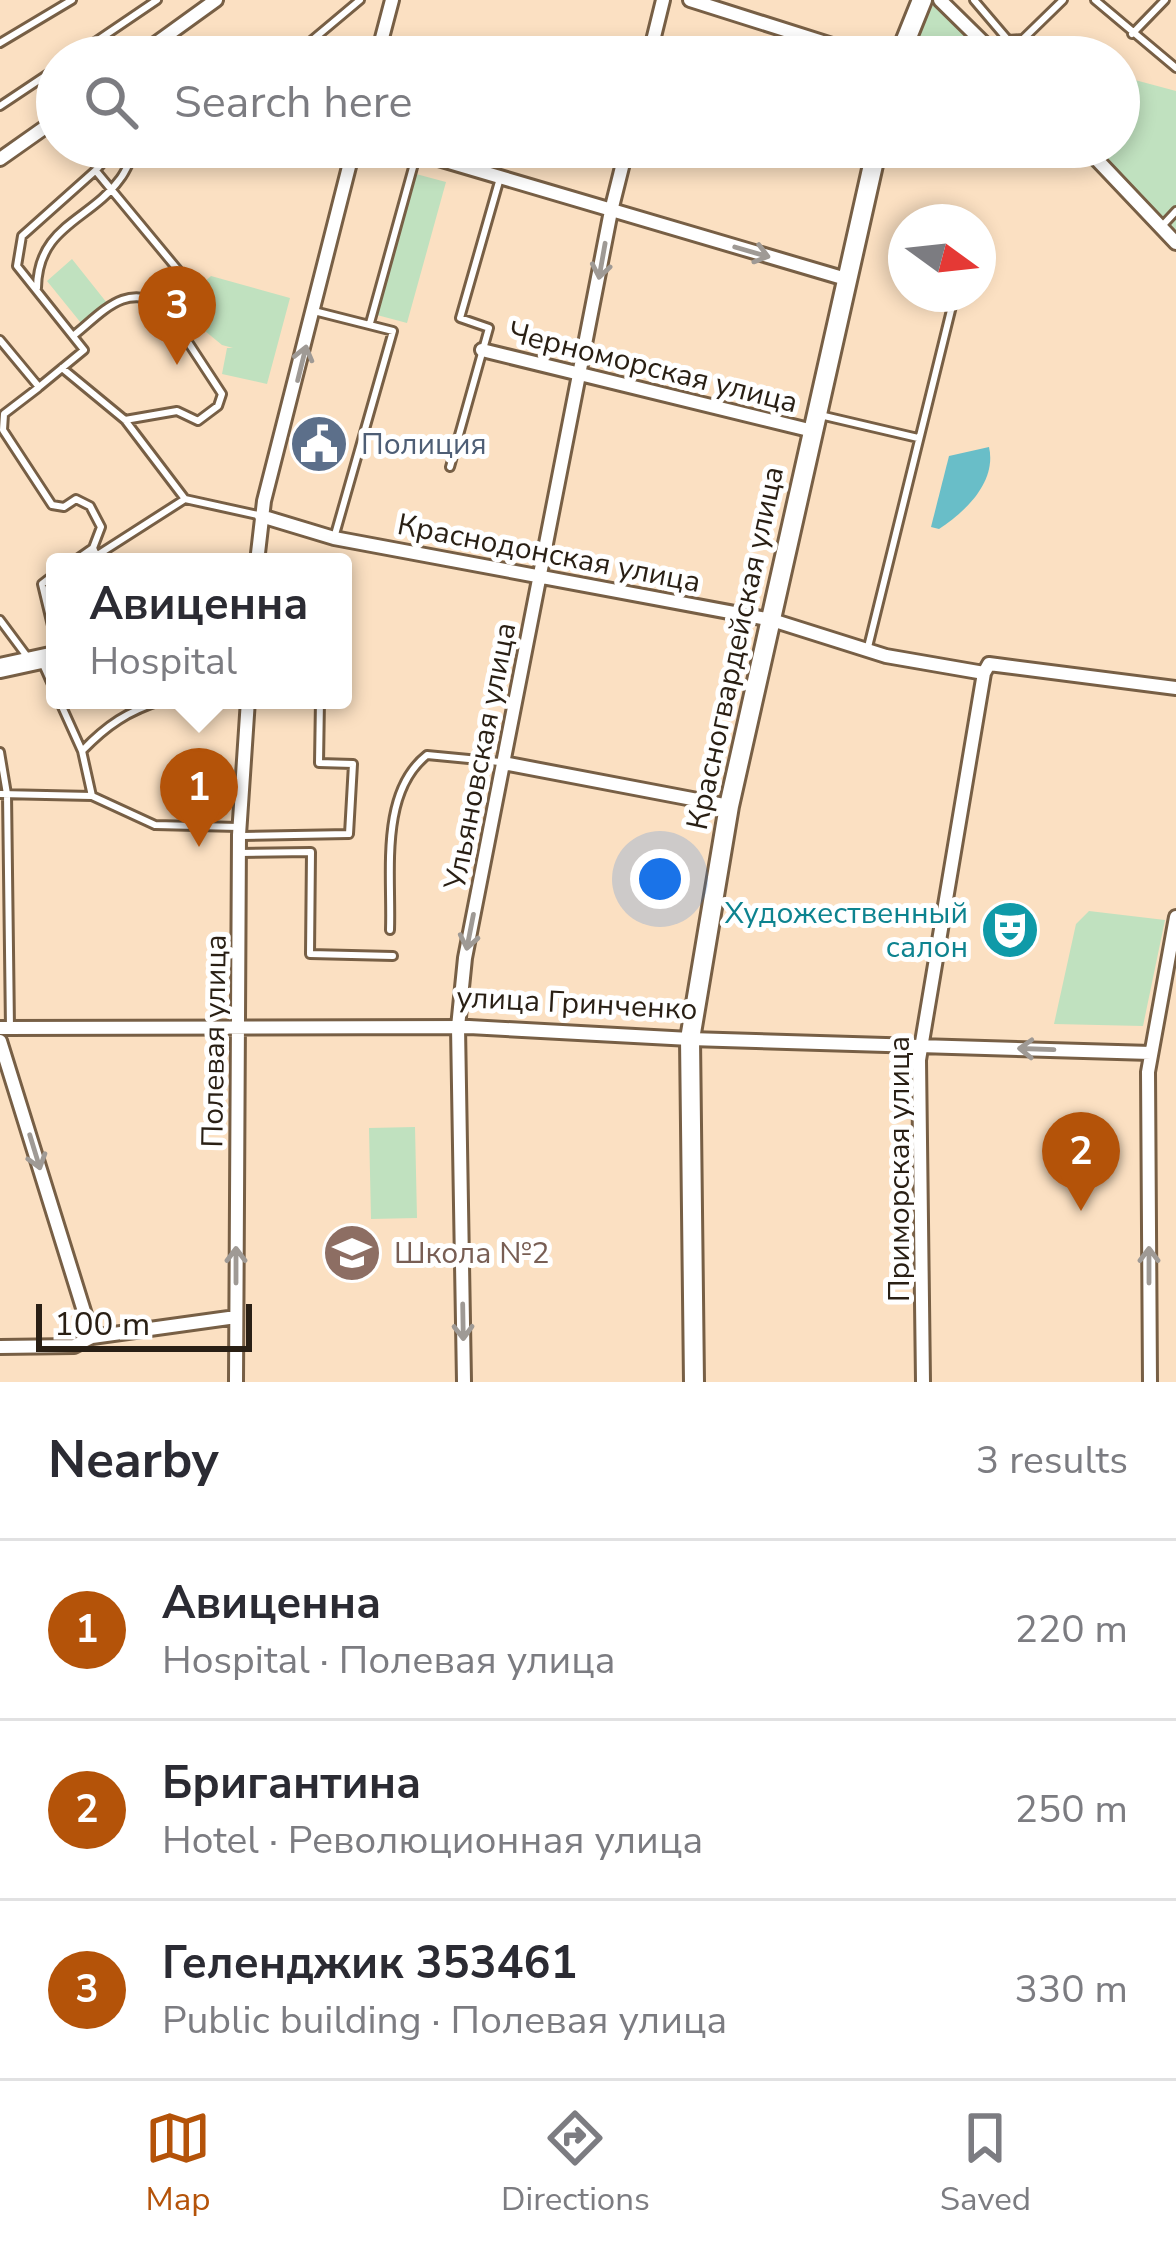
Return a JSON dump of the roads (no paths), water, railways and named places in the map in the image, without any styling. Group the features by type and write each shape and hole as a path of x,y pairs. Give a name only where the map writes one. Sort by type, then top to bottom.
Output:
{"street":[{"path":"166,36 216,0"},
{"path":"383,36 392,0"},
{"path":"654,36 663,0"},
{"path":"690,0 804,36"},
{"path":"907,36 922,0"},
{"path":"940,0 977,36"},
{"path":"0,159 36,134"},
{"path":"258,553 261,516 350,168"},
{"path":"467,168 846,279"},
{"name":"Ульяновская улица","path":"464,1382 458,1027 465,958 622,168"},
{"name":"Красногвардейская улица","path":"694,1382 690,1039 729,806 872,168"},
{"path":"1104,168 1176,243"},
{"name":"Черноморская улица","path":"482,350 581,376 815,422"},
{"name":"Краснодонская улица","path":"261,516 334,538 772,620 868,650 984,674 989,664 1176,688"},
{"path":"0,668 42,659"},
{"name":"Приморская улица","path":"923,1382 921,1044 984,674"},
{"name":"Полевая улица","path":"236,1382 239,831 247,709"},
{"path":"503,763 729,806"},
{"path":"1150,1382 1148,1072 1176,917"},
{"name":"улица Гринченко","path":"5,1028 458,1027 1151,1053"},
{"path":"0,1041 92,1337"},
{"path":"0,1347 74,1346 92,1337 236,1317"}],"lane":[{"path":"0,43 72,0"},
{"path":"104,36 157,0"},
{"path":"317,36 360,0"},
{"path":"974,0 1005,36"},
{"path":"1026,36 1063,0"},
{"path":"1095,0 1135,36"},
{"path":"1132,34 1165,0"},
{"path":"1140,40 1176,68"},
{"path":"0,106 36,82"},
{"path":"38,291 37,268 52,238 121,179 126,168"},
{"path":"369,324 413,168"},
{"path":"96,553 101,527 90,506 76,499 64,507 52,505 3,430 4,414 84,350 17,266 22,236 96,170 183,276 183,287 165,307"},
{"path":"450,466 489,328 460,318 500,178"},
{"path":"1160,227 1176,212"},
{"path":"73,336 122,296 145,296 165,307 222,394 218,406 198,421 177,411 125,420"},
{"path":"314,311 393,331 334,538"},
{"path":"868,650 951,312"},
{"path":"0,340 39,387"},
{"path":"62,368 125,420 185,500 261,516"},
{"path":"815,422 920,439"},
{"path":"99,553 185,500"},
{"path":"0,620 42,659"},
{"path":"63,709 82,752 92,796"},
{"path":"82,752 108,724 134,709"},
{"path":"3,794 92,796 155,825 349,834 353,764 319,763 320,709"},
{"path":"0,752 5,1028"},
{"path":"390,930 394,809 410,768 427,754 503,763"},
{"path":"239,853 311,852 310,954 392,956"}],"water":[{"path":"989,447 988,472 977,495 939,529 931,527 949,456"}],"place":[{"name":"Геленджик 353461","path":"177,365"},
{"name":"Полиция","path":"319,444"},
{"name":"Авиценна","path":"199,847"},
{"name":"Художественный салон","path":"1010,930"},
{"name":"Бригантина","path":"1081,1211"},
{"name":"Школа №2","path":"352,1253"}]}
